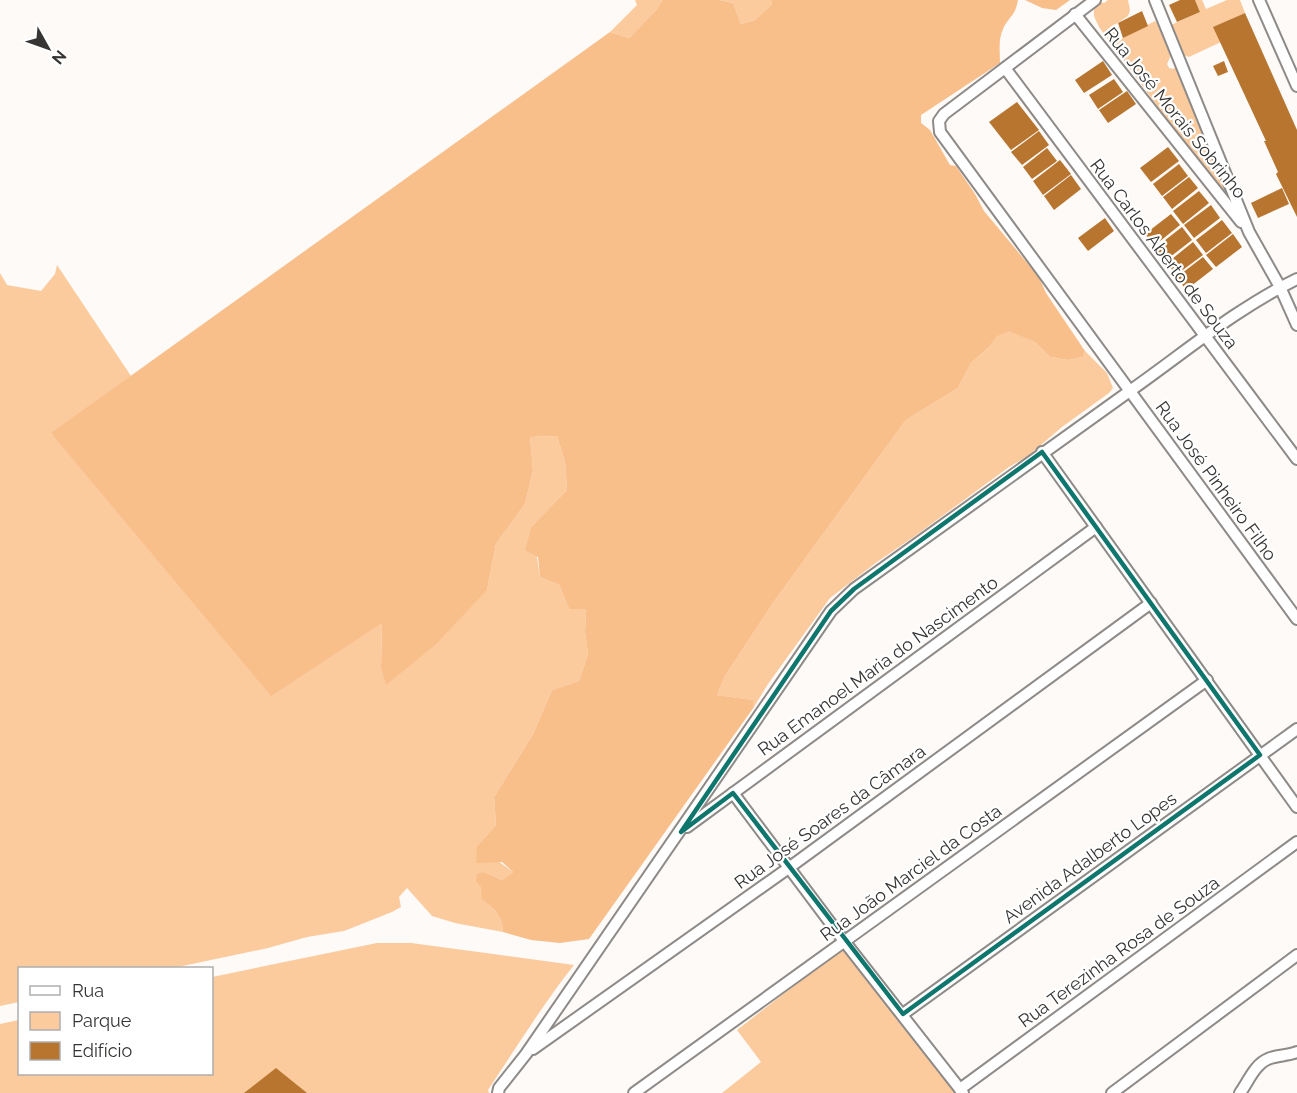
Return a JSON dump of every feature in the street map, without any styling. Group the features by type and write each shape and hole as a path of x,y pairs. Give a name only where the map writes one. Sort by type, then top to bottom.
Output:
{"street":[{"name":"Rua José Pinheiro Filho","path":"1095,0 944,114 939,121 940,132 1297,619"},
{"path":"1155,0 1249,232 1280,287 1297,325"},
{"path":"1259,0 1297,86"},
{"name":"Rua José Morais Sobrinho","path":"1076,14 1249,232"},
{"name":"Rua Carlos Aberto de Souza","path":"1005,68 1297,459"},
{"path":"498,1093 499,1088 526,1054 681,832 718,773 831,611 854,589 1130,391 1204,335 1280,287 1297,279"},
{"path":"1042,452 1297,807"},
{"name":"Rua Emanoel Maria do Nascimento","path":"681,832 1096,527"},
{"name":"Rua José Soares da Câmara","path":"526,1054 790,867 1151,603"},
{"name":"Rua João Marciel da Costa","path":"634,1093 1206,681"},
{"name":"Avenida Adalberto Lopes","path":"903,1014 1297,729"},
{"path":"733,793 961,1091"},
{"name":"Rua Terezinha Rosa de Souza","path":"961,1091 1297,842"},
{"path":"1112,1093 1297,955"},
{"path":"1240,1093 1258,1065 1269,1058 1285,1057 1297,1052"}],"highlighted area":[{"path":"1042,452 1260,755 903,1014 733,793 681,832 831,611 854,589"}],"green space":[{"path":"635,0 662,0 657,9 629,38 610,32 637,5"},
{"path":"720,0 772,0 772,4 755,20 741,24 733,3"},
{"path":"1108,0 1128,0 1130,10 1128,16 1113,26 1119,40 1155,21 1159,25 1171,55 1167,64 1173,69 1178,66 1230,193 1214,183 1099,27 1094,16 1094,8 1100,2 1104,3"},
{"path":"1195,0 1202,0 1206,9 1227,0 1240,0 1245,13 1214,27 1221,42 1189,57 1183,55 1171,25 1200,12"},
{"path":"57,265 131,376 51,434 382,623 381,667 487,590 496,544 525,504 533,470 530,437 557,436 565,462 567,490 532,526 540,577 559,585 569,609 586,609 585,632 588,654 579,681 552,690 533,734 494,797 496,825 477,846 513,872 502,880 484,872 482,900 497,913 503,932 432,916 407,888 399,897 401,907 344,931 307,937 268,948 178,967 18,967 18,1002 0,1006 0,273 7,285 41,291 55,274"},
{"path":"1009,330 1035,342 1050,357 1068,360 1083,357 1085,351 1107,373 1113,388 1028,456 1009,467 830,598 754,707 752,700 717,695 725,676 773,603 906,420 958,388 971,363 988,348 997,335"},
{"path":"377,943 411,943 574,965 530,1026 488,1090 489,1093 0,1093 0,1024 18,1020 18,1075 213,1075 213,977"},
{"path":"840,950 845,952 893,1010 955,1093 722,1093 761,1062 737,1030"}],"shaded area":[{"path":"662,0 720,0 733,3 741,24 755,20 772,4 772,0 1018,0 1015,10 1001,33 1000,63 921,115 921,123 930,130 950,165 956,166 984,211 1039,277 1046,293 1085,351 1083,357 1068,360 1050,357 1035,342 1009,331 997,336 988,348 971,363 958,388 906,420 773,603 725,676 717,695 753,700 754,707 589,939 560,943 531,940 503,932 499,917 482,900 481,887 476,881 477,874 484,872 502,880 513,872 502,862 476,863 477,846 496,825 494,797 533,734 552,690 579,681 588,654 585,632 586,609 569,609 559,585 540,577 538,557 525,550 532,526 567,490 565,462 557,436 530,437 533,470 525,504 496,544 487,590 435,645 386,685 381,667 382,623 271,696 51,433 610,32 629,38 657,9"},
{"path":"1025,0 1070,0 1056,10 1042,8"}],"building":[{"path":"1180,0 1195,0 1200,12 1177,22 1169,5"},
{"path":"1142,11 1148,26 1123,38 1118,23"},
{"path":"1245,13 1297,130 1297,217 1276,174 1278,172 1264,141 1266,141 1213,27"},
{"path":"1103,61 1112,75 1084,93 1075,80"},
{"path":"1224,61 1228,72 1218,76 1213,66"},
{"path":"1114,79 1123,92 1098,109 1089,95"},
{"path":"1127,91 1136,104 1108,123 1099,110"},
{"path":"1017,102 1039,130 1011,150 989,122"},
{"path":"1039,131 1049,145 1022,165 1011,152"},
{"path":"1168,147 1179,161 1151,182 1140,168"},
{"path":"1047,148 1057,161 1032,179 1023,167"},
{"path":"1060,160 1071,174 1043,195 1033,181"},
{"path":"1179,164 1188,176 1162,196 1153,184"},
{"path":"1071,175 1081,189 1054,210 1044,196"},
{"path":"1189,177 1198,188 1172,209 1163,197"},
{"path":"1282,188 1289,204 1258,218 1251,203"},
{"path":"1199,191 1209,203 1183,224 1173,211"},
{"path":"1211,205 1220,218 1194,238 1184,225"},
{"path":"1171,214 1180,225 1154,246 1145,234"},
{"path":"1105,218 1114,231 1088,251 1078,238"},
{"path":"1222,220 1232,233 1206,253 1196,240"},
{"path":"1182,227 1192,240 1165,261 1155,248"},
{"path":"1233,234 1242,247 1216,267 1206,255"},
{"path":"1193,242 1203,255 1176,275 1167,263"},
{"path":"1203,257 1213,269 1186,290 1177,277"},
{"path":"276,1068 307,1093 244,1093"}]}
